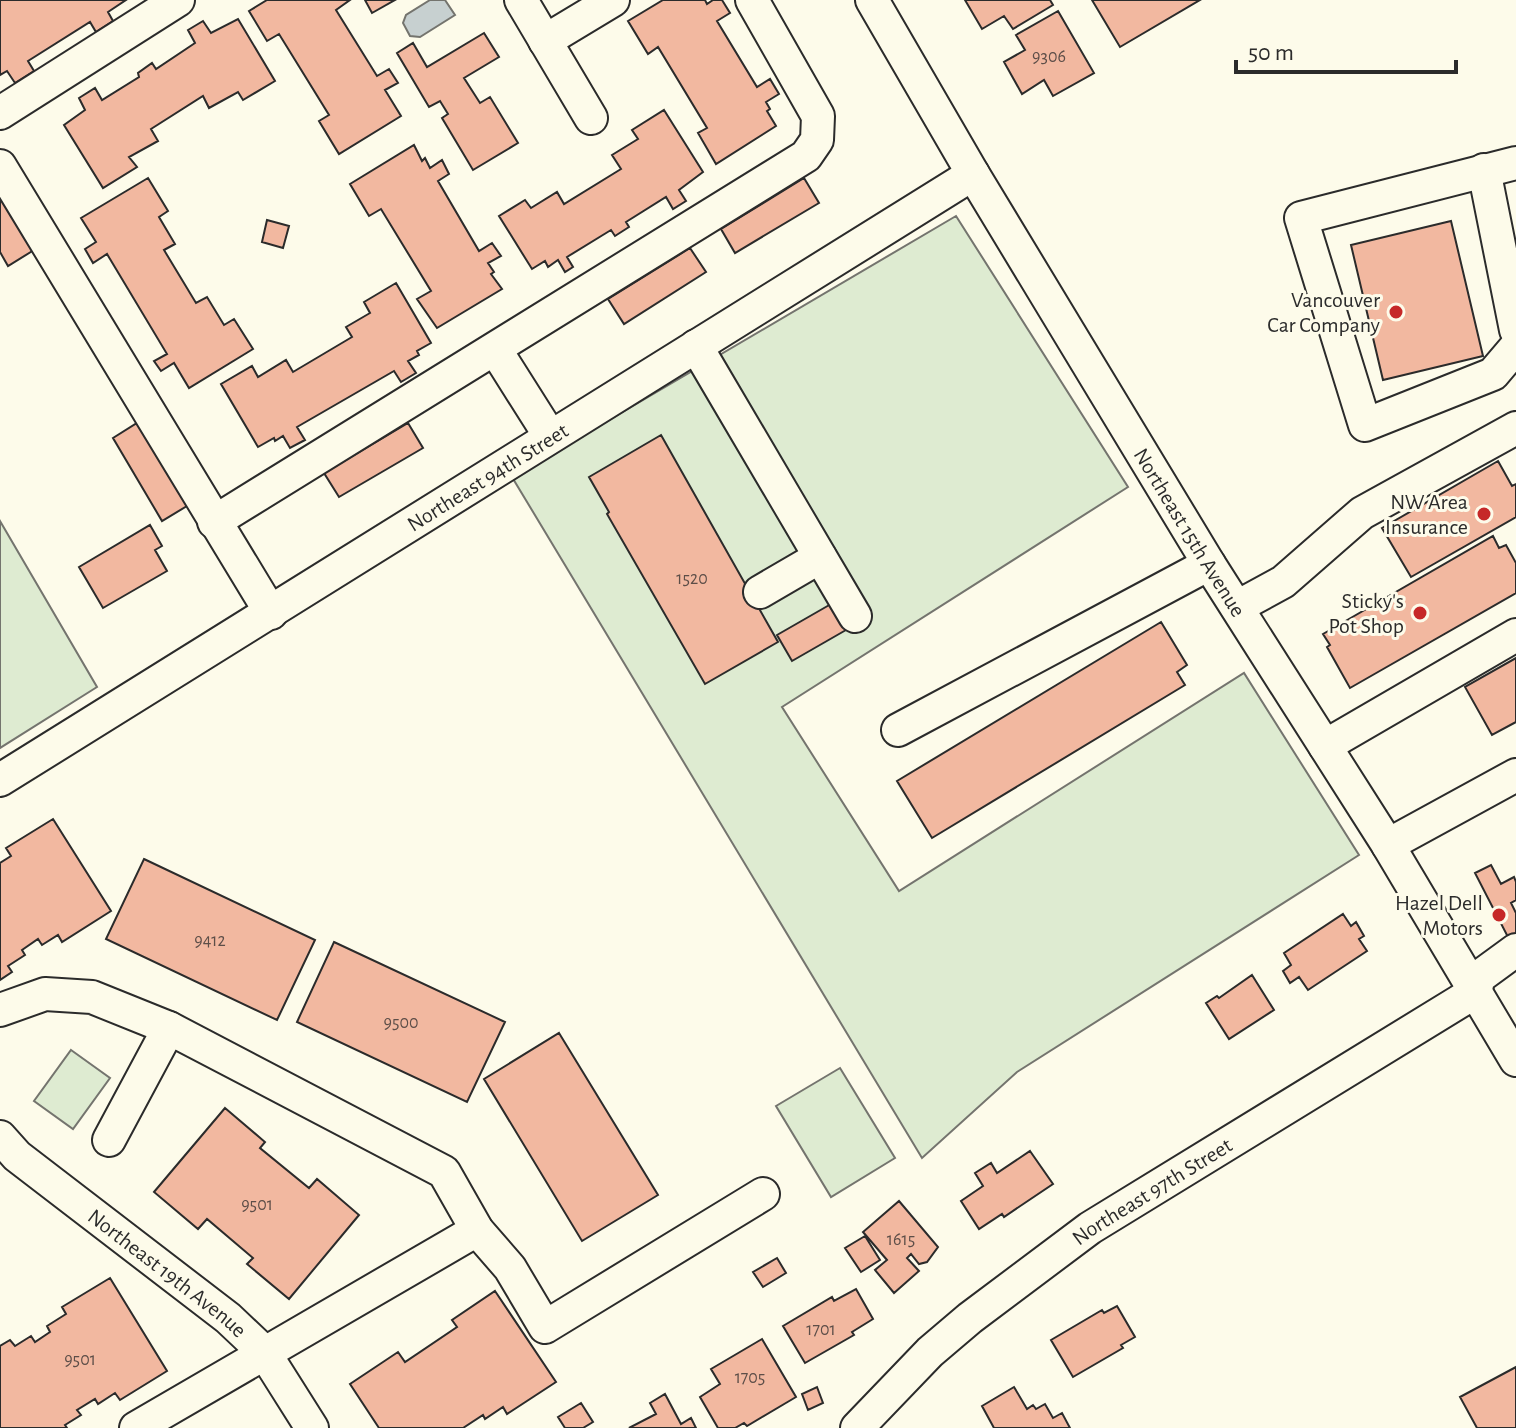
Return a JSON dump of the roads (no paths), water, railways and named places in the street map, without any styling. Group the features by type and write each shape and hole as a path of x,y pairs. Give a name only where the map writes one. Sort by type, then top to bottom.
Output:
{"street":[{"path":"0,113 178,0"},
{"path":"521,0 591,118"},
{"path":"545,41 613,0"},
{"path":"214,522 810,152 819,132 815,108 752,0"},
{"name":"Northeast 15th Avenue","path":"872,0 973,174 1209,564 1388,845 1516,1060"},
{"path":"1516,163 1301,218 1365,425 1493,374 1516,347"},
{"path":"0,166 271,613"},
{"path":"1484,170 1516,330"},
{"name":"Northeast 94th Street","path":"0,780 973,174"},
{"path":"696,346 855,616"},
{"path":"495,349 550,436"},
{"path":"1237,607 1283,582 1362,513 1516,428"},
{"path":"760,592 820,557"},
{"path":"898,730 1209,564"},
{"path":"1325,746 1516,635"},
{"path":"1388,845 1516,775"},
{"name":"Northeast 97th Street","path":"857,1428 930,1352 1090,1228 1475,992 1479,977 1516,950"},
{"path":"0,1010 45,994 92,997 169,1028 444,1172 477,1230 510,1268 545,1327 763,1194"},
{"path":"109,1140 169,1028"},
{"name":"Northeast 19th Avenue","path":"0,1137 17,1156 228,1318 264,1352 312,1428"},
{"path":"136,1428 477,1230"}],"place":[{"name":"Vancouver Car Company","path":"1396,312"},
{"name":"NW Area Insurance","path":"1484,514"},
{"name":"Sticky's Pot Shop","path":"1420,613"},
{"name":"Hazel Dell Motors","path":"1499,915"}]}
